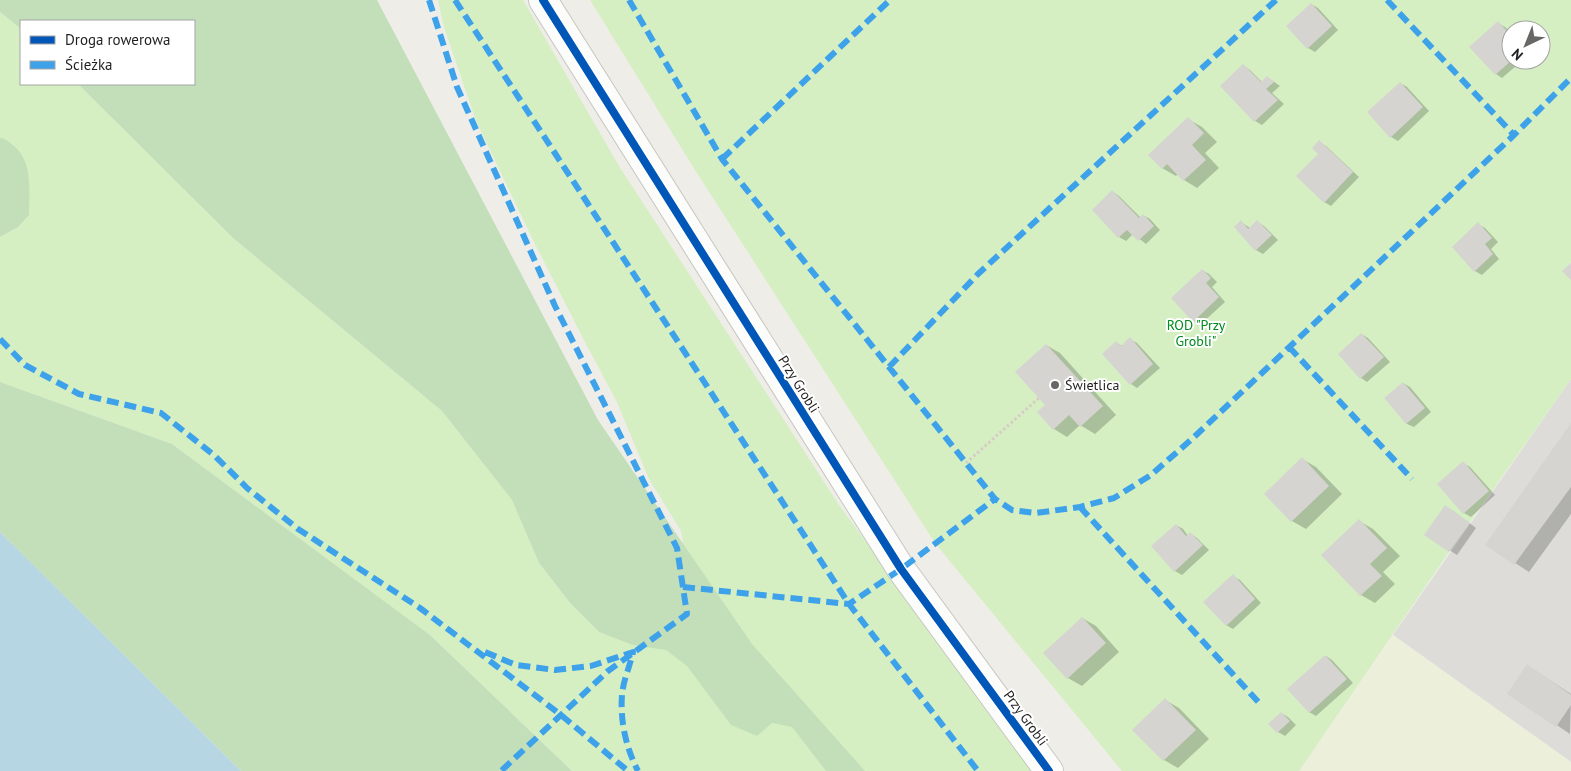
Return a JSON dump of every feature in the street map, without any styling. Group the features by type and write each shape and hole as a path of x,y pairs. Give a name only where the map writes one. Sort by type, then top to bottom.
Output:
{"street":[{"name":"Przy Grobli","path":"544,0 901,569 1049,771"}],"path":[{"path":"966,463 1039,398"}],"shaded area":[{"path":"1571,379 1571,762 1393,635"}],"green space":[{"path":"0,0 377,0 598,420 752,644 865,771 826,771 792,727 772,723 757,736 731,725 687,666 666,650 633,645 599,632 571,604 539,563 512,500 442,411 233,238 79,85 195,85 195,20 20,20 20,28 0,12"},
{"path":"438,0 523,0 619,166 839,505 1035,771 572,771 430,635 172,444 0,382 0,237 18,227 3,138 0,138 0,12 20,28 20,85 79,85 233,238 442,411 512,500 539,563 571,604 599,632 689,578 681,531 649,479 616,400 532,238 476,121 444,27"},
{"name":"ROD \"Przy Grobli\"","path":"590,0 1571,0 1571,379 1449,552 1299,771 1122,771 935,543 695,170"},
{"path":"0,138 8,141 18,150 27,166 29,215 18,227 0,237"},
{"path":"0,382 172,444 430,635 572,771 241,771 0,532"},
{"path":"1393,635 1571,762 1571,771 1299,771"}],"water":[{"path":"0,532 241,771 0,771"}],"building":[{"path":"1311,3 1332,26 1307,49 1286,26"},
{"path":"1498,21 1501,24 1501,70 1495,75 1469,47"},
{"path":"1243,64 1261,82 1267,76 1274,82 1266,89 1278,100 1254,122 1220,86"},
{"path":"1400,82 1423,107 1390,138 1367,112"},
{"path":"1188,117 1204,133 1192,145 1206,160 1183,181 1167,164 1162,169 1148,155"},
{"path":"1319,140 1353,172 1324,203 1296,176 1318,154 1312,148"},
{"path":"1112,190 1139,218 1143,214 1154,226 1138,241 1127,230 1118,238 1092,210"},
{"path":"1241,220 1248,229 1257,220 1272,235 1255,251 1234,227"},
{"path":"1478,222 1492,238 1485,244 1493,254 1474,272 1452,247"},
{"path":"1571,263 1571,280 1562,271"},
{"path":"1202,269 1211,278 1206,283 1219,297 1193,322 1171,298"},
{"path":"1361,333 1384,357 1360,379 1338,354"},
{"path":"1130,337 1153,364 1130,385 1102,354 1116,341 1121,346"},
{"name":"Świetlica","path":"1046,344 1103,406 1080,427 1069,415 1053,430 1037,412 1045,405 1015,372"},
{"path":"1403,382 1425,408 1406,424 1384,398"},
{"path":"1571,423 1571,487 1514,565 1485,545"},
{"path":"1302,457 1329,486 1291,522 1264,494"},
{"path":"1463,461 1489,491 1463,514 1437,484"},
{"path":"1445,505 1470,523 1449,552 1424,535"},
{"path":"1359,519 1387,548 1370,564 1382,576 1360,596 1321,555"},
{"path":"1176,524 1186,536 1190,532 1203,545 1174,572 1151,546"},
{"path":"1233,574 1255,599 1226,626 1203,602"},
{"path":"1082,617 1106,643 1067,679 1043,653"},
{"path":"1325,655 1347,679 1309,713 1287,689"},
{"path":"1527,664 1571,695 1571,705 1556,727 1507,694"},
{"path":"1165,698 1196,730 1163,761 1132,730"},
{"path":"1281,712 1290,721 1277,733 1268,724"}],"marked path":[{"path":"429,0 457,87 555,306 677,548 687,614 608,671 501,771"},
{"path":"455,0 849,604 978,771"},
{"path":"629,0 722,159 995,499 1012,510 1036,513 1080,507 1114,498 1151,475 1193,438 1514,135 1571,78"},
{"path":"722,159 890,0"},
{"path":"889,367 978,274 1276,0"},
{"path":"1387,0 1514,135"},
{"path":"0,339 25,365 79,394 161,413 215,456 247,488 298,529 420,608 561,715 628,771"},
{"path":"1289,347 1412,479"},
{"path":"683,587 849,604 901,569 995,499"},
{"path":"1080,507 1262,706"},
{"path":"485,652 516,665 555,670 591,666 633,652 623,690 622,715 627,744 638,771"}],"cycle path":[{"path":"543,0 901,569 1049,771"}],"place":[{"name":"Świetlica","path":"1055,385"}]}
